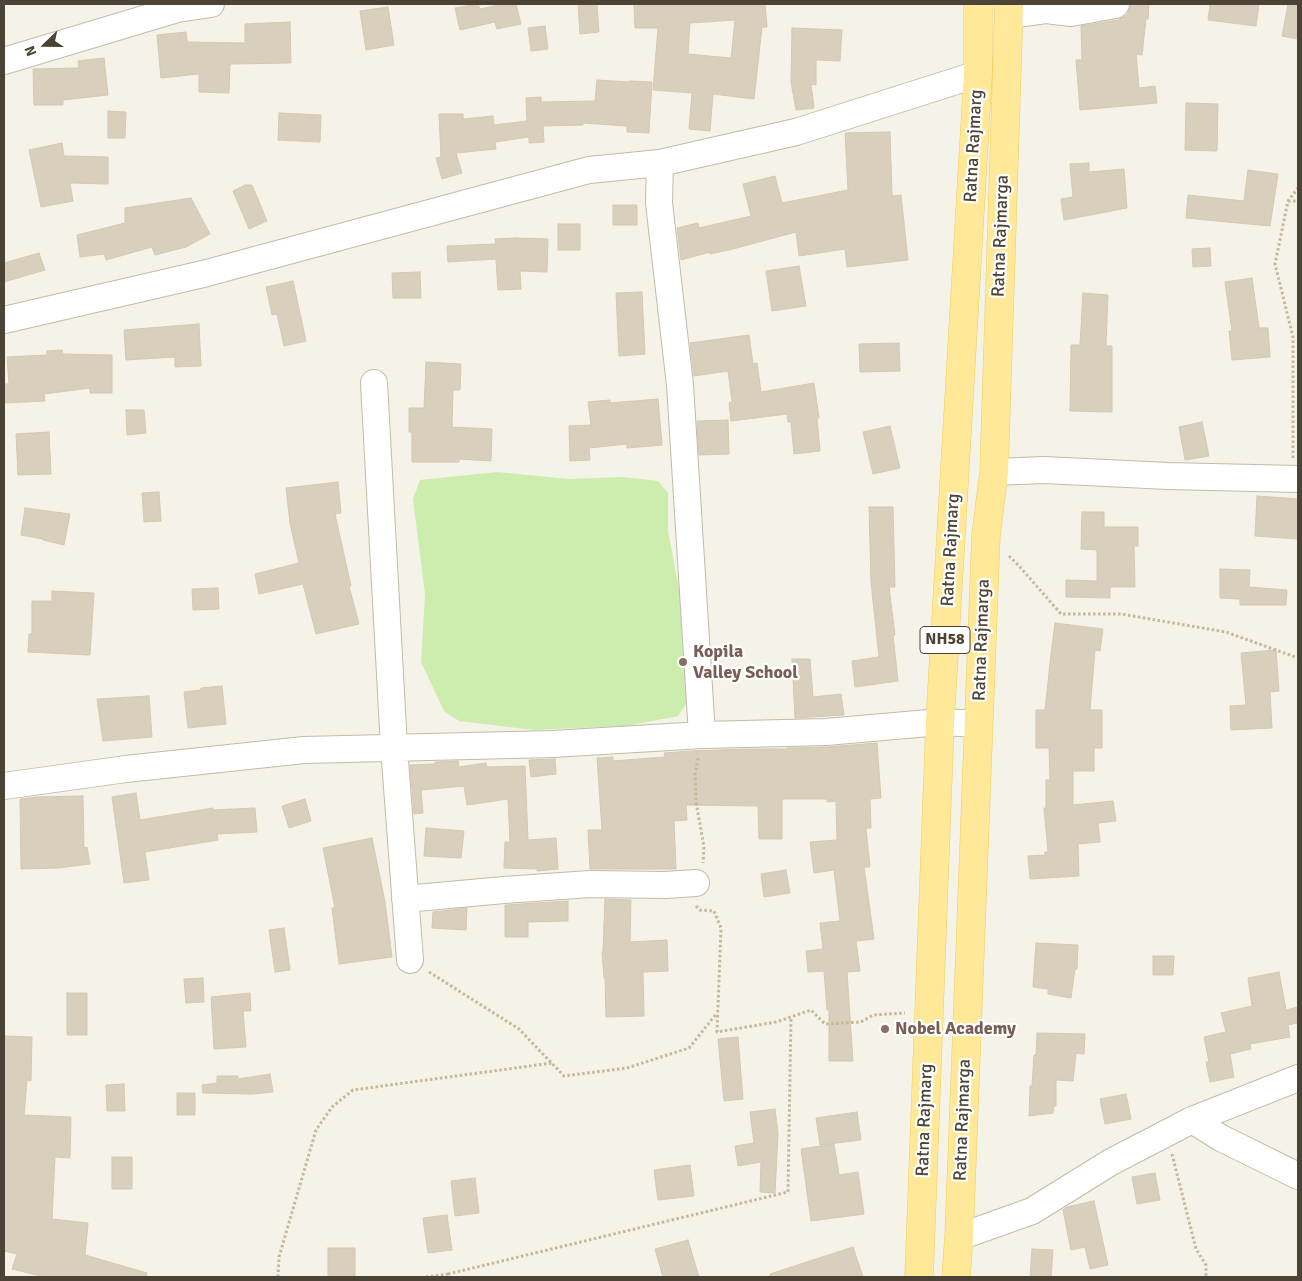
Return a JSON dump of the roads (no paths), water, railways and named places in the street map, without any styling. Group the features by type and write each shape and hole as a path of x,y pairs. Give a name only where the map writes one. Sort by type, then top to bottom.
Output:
{"main road":[{"name":"Ratna Rajmarg","path":"919,1277 940,722 978,74 978,4"},
{"name":"Ratna Rajmarga","path":"956,1277 986,535 994,472 1009,10"}],"street":[{"path":"4,61 177,9 211,4"},
{"path":"1009,10 1046,10 1071,13 1116,4"},
{"path":"4,320 203,274 588,170 660,163 796,132 978,74"},
{"path":"660,163 659,202 680,385 702,736"},
{"path":"374,383 394,747 410,960"},
{"path":"994,472 1044,470 1168,476 1296,479"},
{"path":"4,786 126,769 304,750 553,744 826,732 940,722 979,724"},
{"path":"405,899 590,884 666,885 696,883"},
{"path":"959,1236 1032,1211 1110,1162 1192,1120 1298,1078"},
{"path":"1192,1120 1221,1138 1298,1176"}],"place":[{"name":"Kopila Valley School","path":"683,662"},
{"name":"Nobel Academy","path":"885,1029"}]}
